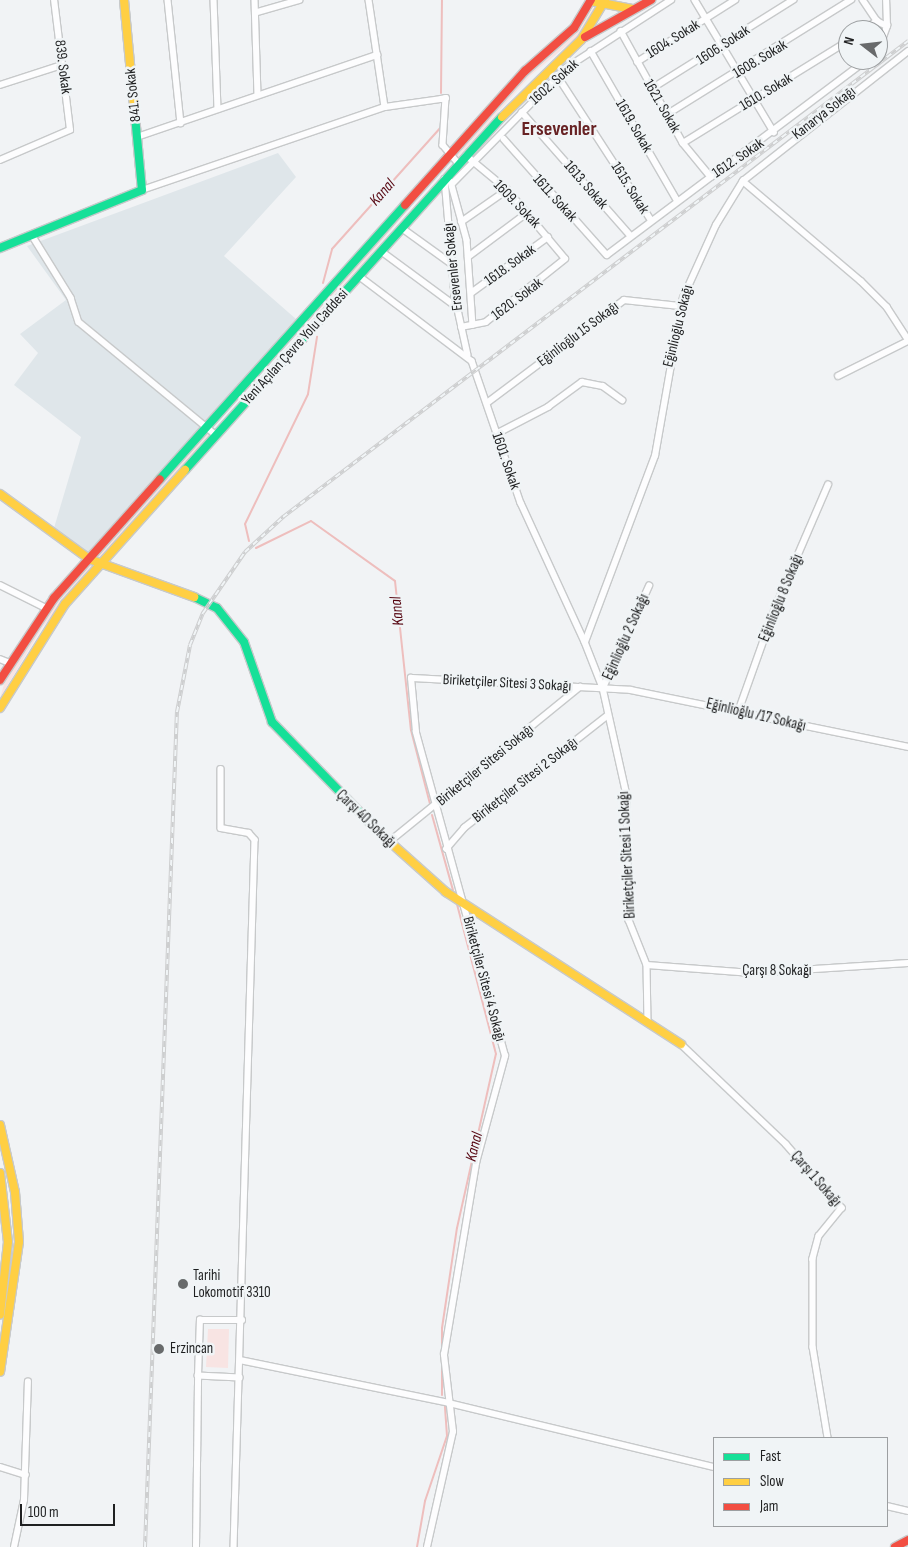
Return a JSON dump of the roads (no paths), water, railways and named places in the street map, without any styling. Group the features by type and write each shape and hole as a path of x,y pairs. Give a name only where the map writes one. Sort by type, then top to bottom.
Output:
{"main road":[{"name":"841. Sokak","path":"124,0 142,190"},
{"path":"581,40 651,0"},
{"path":"591,1 637,8"},
{"name":"Yeni Açılan Çevre Yolu Caddesi","path":"0,680 46,608 525,71 574,28 591,1"},
{"name":"Yeni Açılan Çevre Yolu Caddesi","path":"0,708 52,621 216,435 535,80 581,40 604,3"},
{"path":"0,248 142,190"},
{"name":"Çarşı 40 Sokağı","path":"0,494 89,559 198,598 228,618 244,642 272,722 389,842 463,901 648,1021 680,1044"},
{"path":"0,1125 18,1215 19,1242 0,1372"},
{"path":"0,1173 4,1242 0,1315"},
{"path":"3,1217 18,1215"},
{"path":"4,1242 19,1242"},
{"path":"895,1547 908,1540"}],"street":[{"name":"839. Sokak","path":"0,160 67,132 71,128 54,0"},
{"path":"168,0 180,122"},
{"path":"214,0 218,109"},
{"path":"255,0 258,12 258,96"},
{"path":"258,12 299,0"},
{"path":"369,0 385,107"},
{"name":"1602. Sokak","path":"453,183 557,75 621,31 671,0"},
{"path":"695,0 756,98 774,132"},
{"name":"1604. Sokak","path":"637,62 735,0"},
{"name":"1606. Sokak","path":"651,89 793,0"},
{"name":"1608. Sokak","path":"666,115 740,72 851,0"},
{"path":"863,0 876,20"},
{"path":"886,0 887,20"},
{"name":"1621. Sokak","path":"621,31 651,89 683,143 711,177"},
{"name":"1610. Sokak","path":"683,143 838,47"},
{"name":"1619. Sokak","path":"591,51 677,200"},
{"name":"Kanarya Sokağı","path":"743,181 908,51"},
{"path":"137,137 377,55"},
{"path":"0,85 62,64"},
{"name":"1612. Sokak","path":"607,255 677,200 774,132 854,70"},
{"name":"1615. Sokak","path":"557,75 651,220"},
{"path":"142,190 385,107 446,98 443,141 450,156 459,164"},
{"name":"1613. Sokak","path":"522,112 631,236"},
{"name":"1611. Sokak","path":"504,139 607,255"},
{"name":"1609. Sokak","path":"466,156 507,190 564,256"},
{"path":"445,179 453,183 468,256 473,325"},
{"name":"Ersevenler Sokağı","path":"445,179 457,307 468,355"},
{"path":"743,181 861,281 887,307 908,340 838,376"},
{"name":"Eğinlioğlu Sokağı","path":"585,642 655,456 680,306 716,225 743,181"},
{"path":"461,222 507,190"},
{"path":"468,256 527,213"},
{"path":"402,228 452,264"},
{"path":"32,234 71,298 79,322 216,435"},
{"name":"1618. Sokak","path":"471,293 548,237"},
{"path":"381,251 457,307"},
{"name":"1620. Sokak","path":"461,327 486,322 561,266 564,256"},
{"path":"359,276 468,355"},
{"name":"Eğinlioğlu 15 Sokağı","path":"487,403 624,300 680,306"},
{"name":"1601. Sokak","path":"468,355 487,403 521,503 585,642 603,688"},
{"path":"496,434 548,407 582,382 603,386 622,400"},
{"name":"Eğinlioğlu 8 Sokağı","path":"738,712 775,608 828,485"},
{"path":"0,585 46,608"},
{"name":"Eğinlioğlu 2 Sokağı","path":"603,688 649,586"},
{"path":"0,659 10,663"},
{"name":"Biriketçiler Sitesi 3 Sokağı","path":"411,678 603,688"},
{"name":"Biriketçiler Sitesi 4 Sokağı","path":"411,678 414,721 435,806 505,1056 476,1163 444,1355 453,1432 427,1547"},
{"name":"Biriketçiler Sitesi Sokağı","path":"389,842 580,687"},
{"name":"Eğinlioğlu /17 Sokağı","path":"603,688 655,693 908,748"},
{"name":"Biriketçiler Sitesi 1 Sokağı","path":"603,688 607,716 627,801 629,920 646,965 648,1021"},
{"name":"Biriketçiler Sitesi 2 Sokağı","path":"446,848 464,828 607,716"},
{"path":"221,769 221,828 249,833 255,840 234,1547"},
{"name":"Çarşı 8 Sokağı","path":"646,965 760,973 908,963"},
{"name":"Çarşı 1 Sokağı","path":"680,1044 786,1144 842,1208 819,1236 813,1260 813,1347 828,1437"},
{"path":"196,1547 200,1320 242,1320"},
{"path":"240,1360 449,1404 713,1467"},
{"path":"198,1376 240,1378"},
{"path":"14,1547 26,1475 28,1382"},
{"path":"0,1467 26,1475"},
{"path":"888,1506 908,1511"}],"waterway":[{"name":"Kanal","path":"441,93 442,0"},
{"name":"Kanal","path":"442,104 443,112"},
{"name":"Kanal","path":"323,283 332,249 442,126"},
{"name":"Kanal","path":"249,541 245,524 308,394 317,337"},
{"name":"Kanal","path":"256,548 311,521 395,581 411,730 430,804"},
{"name":"Kanal","path":"432,815 453,890"},
{"name":"Kanal","path":"442,1395 442,1328 457,1228 496,1054 457,904"},
{"name":"Kanal","path":"417,1547 425,1501 447,1436 445,1406"}],"railway":[{"path":"145,1547 177,712 190,645 203,613 245,552 283,517 908,41"}],"place":[{"name":"Tarihi Lokomotif 3310","path":"183,1284"},
{"name":"Erzincan","path":"159,1349"}],"district":[{"name":"Ersevenler","path":"559,129"}]}
